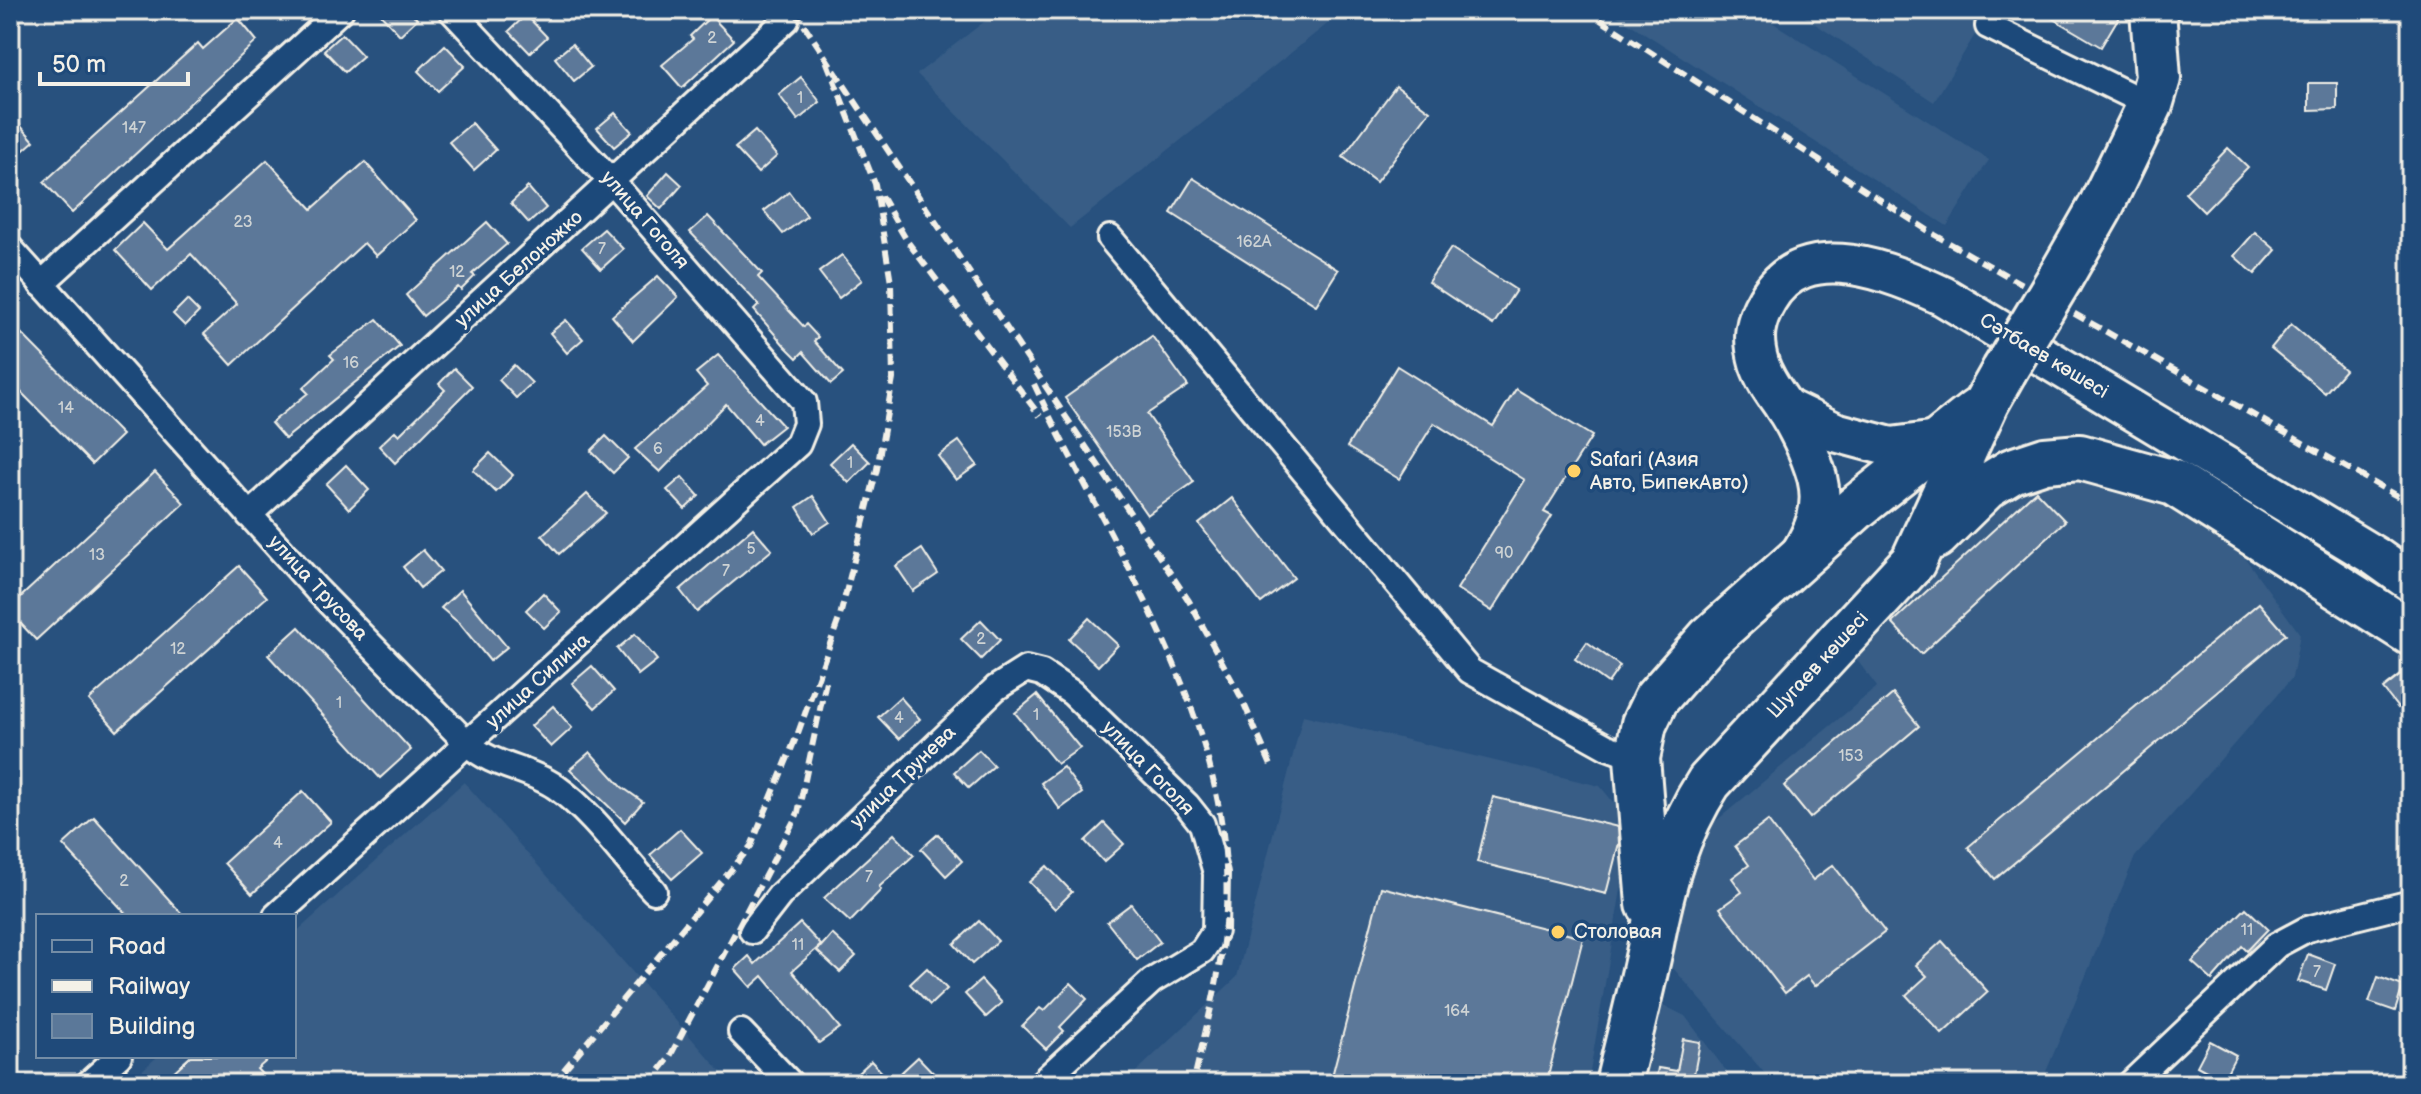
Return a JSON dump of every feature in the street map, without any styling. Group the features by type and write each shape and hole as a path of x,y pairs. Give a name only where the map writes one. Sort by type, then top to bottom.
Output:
{"highway":[{"name":"Шугаев көшесі","path":"1618,1084 1675,843 1709,782 1913,562 1995,387 2100,208 2150,105 2158,78 2153,10"},
{"name":"Шугаев көшесі","path":"1653,926 1644,867 1637,758 1644,724 1656,699 1709,639 1857,507 1945,440 1995,387"},
{"path":"1913,562 1950,519 1986,487 2012,471 2045,460 2080,457 2174,483 2411,633"},
{"path":"1857,507 1887,506 1905,515 1917,533 1913,562"},
{"path":"1637,758 1650,777 1663,784 1687,791 1709,782"}],"main road":[{"name":"Сәтбаев көшесі","path":"1793,566 1818,525 1817,478 1785,408 1760,366 1753,336 1759,313 1772,291 1805,269 1837,262 1891,273 1943,296 2411,582"},
{"path":"1785,408 1835,432 1891,447 1945,440"}],"street":[{"path":"41,284 341,10"},
{"name":"улица Гоголя","path":"451,10 613,183 804,402 806,424 798,444"},
{"name":"улица Белоножко","path":"249,515 613,183 782,15"},
{"path":"1988,26 2150,105"},
{"path":"1110,238 1470,671 1607,747 1637,758"},
{"name":"улица Трусова","path":"10,248 249,515 468,744 482,756 554,786 583,810 654,891"},
{"name":"улица Силина","path":"278,914 798,444"},
{"name":"улица Трунева","path":"752,931 780,895 1015,674 1026,669 1042,673 1072,693"},
{"name":"улица Гоголя","path":"1040,1084 1152,981 1202,951 1215,931 1216,873 1202,824 1072,693"},
{"path":"2130,1084 2277,945 2307,929 2411,903"},
{"path":"741,1032 791,1084"},
{"path":"88,1084 117,1058"}],"shaded area":[{"path":"999,10 1345,10 1070,228 917,74"},
{"path":"1608,10 1753,10 1989,160 1947,226"},
{"path":"1794,10 1990,10 1934,102"},
{"path":"2081,473 2169,499 2240,551 2300,634 2292,678 2135,857 2041,1084 1774,1084 1660,953 1698,836 1877,687 1851,652 2003,493"},
{"path":"1303,715 1600,786 1632,825 1588,1084 1123,1084 1237,977"},
{"path":"464,782 732,1084 127,1084 156,1058 296,1058 296,932"},
{"path":"1655,1001 1685,1016 1736,1084 1634,1084"}],"building":[{"path":"377,10 409,10 417,19 400,35"},
{"path":"2038,10 2123,10 2101,47"},
{"path":"526,15 547,37 530,53 509,31"},
{"path":"711,16 734,40 682,88 662,65 693,39 690,36"},
{"path":"238,18 257,41 72,213 44,182 198,43 203,49"},
{"path":"342,34 363,56 345,72 324,50"},
{"path":"572,44 591,67 574,81 555,58"},
{"path":"445,45 465,66 438,91 418,71"},
{"path":"801,77 820,102 798,120 779,95"},
{"path":"2309,83 2337,83 2337,109 2309,110"},
{"path":"1396,86 1430,111 1376,182 1343,157"},
{"path":"615,113 632,132 614,147 597,128"},
{"path":"10,114 34,141 10,162"},
{"path":"472,123 496,150 474,170 449,142"},
{"path":"755,131 777,156 758,173 735,148"},
{"path":"2228,148 2248,167 2204,212 2185,193"},
{"path":"267,160 312,209 365,162 416,220 376,256 364,243 232,365 204,334 237,304 191,254 152,290 115,250 143,223 168,249"},
{"path":"668,172 682,185 661,209 647,196"},
{"path":"1193,178 1338,270 1316,305 1171,213"},
{"path":"528,187 546,208 529,223 511,203"},
{"path":"789,192 807,216 783,234 764,211"},
{"path":"708,216 762,273 758,277 804,327 806,324 818,337 814,341 843,374 831,384 803,352 797,358 784,345 754,310 759,305 690,232"},
{"path":"487,222 507,244 472,274 475,276 461,290 458,287 423,316 406,295"},
{"path":"604,229 623,249 601,269 582,248"},
{"path":"2255,232 2276,250 2255,274 2234,256"},
{"path":"1451,248 1516,290 1493,325 1428,282"},
{"path":"842,255 862,280 839,298 819,272"},
{"path":"658,276 678,297 633,341 612,316"},
{"path":"187,300 199,312 185,326 173,314"},
{"path":"377,319 400,346 285,439 271,423 308,393 303,388 334,359 330,355"},
{"path":"566,320 583,339 567,353 550,333"},
{"path":"10,322 122,435 92,464 10,381"},
{"path":"2291,324 2345,370 2325,393 2271,348"},
{"path":"1152,336 1188,386 1147,414 1194,482 1147,515 1065,398"},
{"path":"718,355 783,426 760,444 726,404 660,472 635,449 707,386 696,373"},
{"path":"514,365 532,383 516,398 499,380"},
{"path":"1397,366 1493,426 1516,389 1592,436 1544,512 1552,516 1492,611 1457,589 1525,480 1434,423 1399,479 1347,447"},
{"path":"454,368 472,386 395,463 379,446 395,431 399,435 445,390 439,384"},
{"path":"606,436 628,458 613,473 591,451"},
{"path":"959,441 977,465 956,480 938,456"},
{"path":"851,443 870,462 849,483 830,463"},
{"path":"490,453 513,475 496,492 473,470"},
{"path":"346,465 369,490 349,509 326,484"},
{"path":"155,472 184,503 36,640 10,612 10,607"},
{"path":"682,477 699,496 685,509 667,490"},
{"path":"2036,491 2065,521 1921,654 1892,623"},
{"path":"587,494 606,513 559,554 542,535"},
{"path":"813,496 830,522 813,533 797,507"},
{"path":"1232,498 1294,578 1261,603 1199,524"},
{"path":"753,528 772,550 697,612 680,590"},
{"path":"922,549 938,574 913,591 896,566"},
{"path":"423,550 441,571 420,588 403,567"},
{"path":"239,566 267,597 117,731 89,700"},
{"path":"460,590 507,647 490,661 460,624 441,608"},
{"path":"543,593 561,612 544,628 526,610"},
{"path":"2259,603 2286,634 1995,879 1968,847"},
{"path":"1089,618 1118,645 1098,666 1069,639"},
{"path":"981,620 1000,640 981,659 961,639"},
{"path":"299,627 411,750 380,778 268,655"},
{"path":"635,634 657,660 638,675 617,649"},
{"path":"1587,642 1620,666 1608,683 1575,659"},
{"path":"592,666 614,691 595,708 572,683"},
{"path":"2411,667 2411,698 2398,708 2383,689"},
{"path":"1893,694 1919,726 1810,818 1784,786"},
{"path":"1037,695 1080,748 1057,764 1015,713"},
{"path":"900,697 920,719 899,739 878,717"},
{"path":"553,706 572,728 551,747 531,726"},
{"path":"979,750 994,766 969,788 954,772"},
{"path":"590,752 622,787 643,802 625,822 570,769"},
{"path":"1063,767 1082,793 1060,809 1041,783"},
{"path":"303,791 331,822 252,894 224,863"},
{"path":"1493,797 1618,827 1619,843 1606,894 1477,862"},
{"path":"94,817 182,914 126,914 63,845"},
{"path":"1768,821 1813,880 1833,865 1885,932 1815,986 1807,976 1785,993 1720,908 1742,892 1732,878 1749,865 1735,846"},
{"path":"1104,823 1124,844 1104,862 1085,841"},
{"path":"680,829 702,853 672,879 650,855"},
{"path":"894,834 914,855 879,887 881,890 850,922 824,898"},
{"path":"938,834 962,861 946,876 921,849"},
{"path":"1047,866 1072,892 1055,909 1029,882"},
{"path":"1381,887 1583,938 1546,1084 1330,1084"},
{"path":"1131,904 1160,942 1137,960 1107,922"},
{"path":"2246,908 2268,929 2247,951 2242,946 2212,980 2192,962"},
{"path":"979,921 998,941 972,964 954,944"},
{"path":"800,923 821,945 792,971 840,1028 819,1043 763,976 751,987 735,969 749,956 755,964"},
{"path":"832,934 856,956 840,972 817,951"},
{"path":"1942,941 1988,992 1942,1034 1906,995 1927,976 1916,965"},
{"path":"2308,954 2335,964 2326,990 2298,981"},
{"path":"927,968 947,989 930,1005 910,984"},
{"path":"2378,977 2403,986 2395,1011 2369,1002"},
{"path":"981,980 1002,1003 986,1017 965,994"},
{"path":"1071,983 1087,999 1060,1027 1064,1031 1046,1049 1022,1026 1040,1008 1044,1011"},
{"path":"1683,1039 1700,1042 1694,1074 1703,1075 1703,1084 1655,1084 1658,1068 1677,1071"},
{"path":"2210,1041 2236,1055 2223,1080 2197,1066"},
{"path":"918,1057 944,1084 846,1084 871,1061 891,1082"},
{"path":"189,1058 270,1058 257,1069 271,1084 180,1084 171,1074"}],"railway":[{"path":"794,10 1189,601 1241,697 1273,770"},
{"path":"1585,10 1935,235 2411,504"},
{"path":"552,1084 751,846 798,733 840,616 877,469 893,379 891,282 875,184 824,55"},
{"path":"881,196 907,241 1040,416"},
{"path":"1034,384 1166,644 1193,712 1213,781 1225,852 1225,924 1216,985 1193,1084"},
{"path":"649,1084 668,1060 798,813 826,681"}],"place":[{"name":"Safari (Азия Авто, БипекАвто)","path":"1574,471"},
{"name":"Столовая","path":"1558,932"}]}
